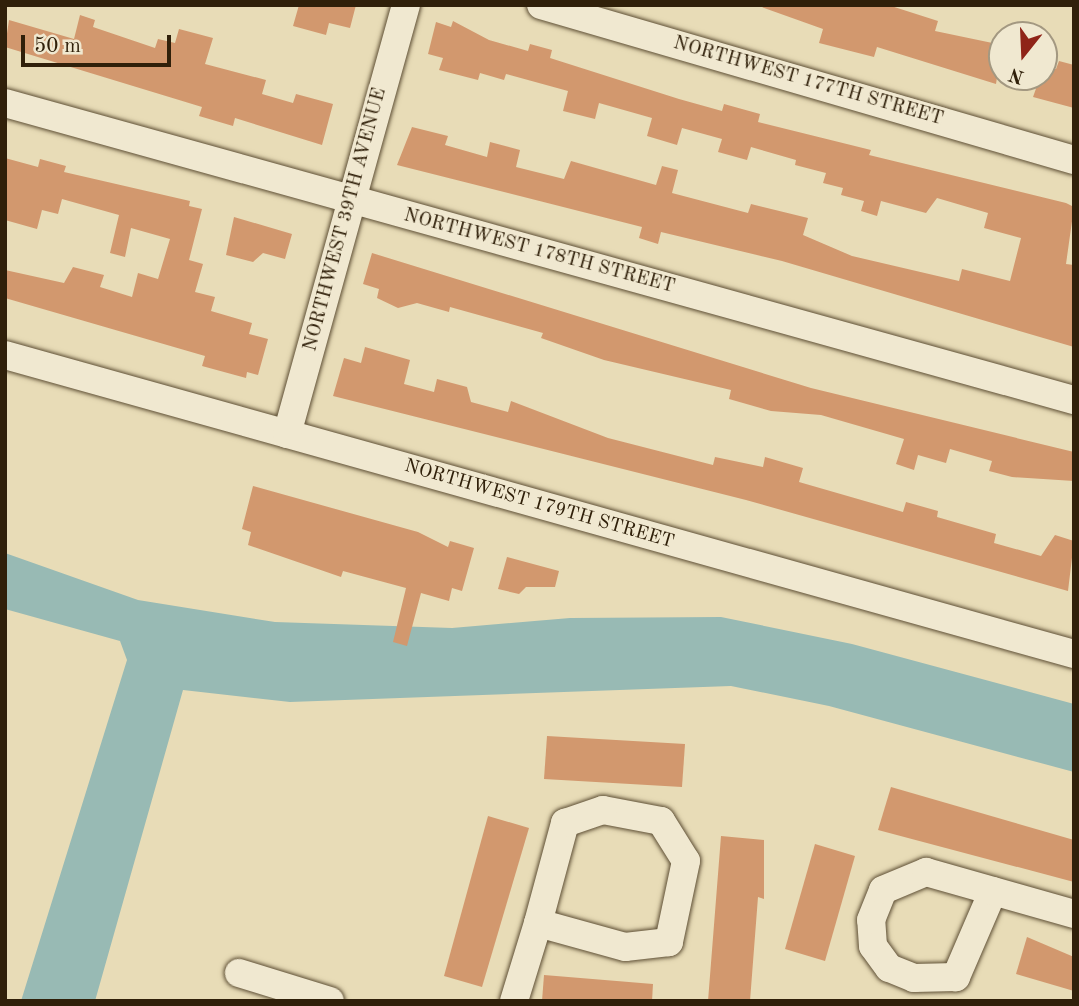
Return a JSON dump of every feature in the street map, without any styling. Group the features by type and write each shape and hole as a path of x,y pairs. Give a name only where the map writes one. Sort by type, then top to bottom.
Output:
{"street":[{"name":"NORTHWEST 39TH AVENUE","path":"287,434 405,5"},
{"name":"NORTHWEST 177TH STREET","path":"541,5 1074,160"},
{"name":"NORTHWEST 178TH STREET","path":"5,103 1074,400"},
{"name":"NORTHWEST 179TH STREET","path":"5,355 1074,654"},
{"path":"514,1001 565,823 603,810 661,821 686,861 669,942 625,947 538,923"},
{"path":"993,891 956,977 914,978 889,968 873,946 871,920 883,890 904,877 926,872 993,891 1074,914"},
{"path":"239,973 330,1001"}],"water":[{"path":"5,553 138,600 275,622 452,628 570,618 721,617 852,644 1074,704 1074,772 829,706 731,686 290,702 183,690 95,1001 21,1001 127,660 120,641 5,609"}],"building":[{"path":"299,5 356,5 350,28 329,23 326,35 293,26"},
{"path":"756,5 888,5 938,21 935,31 988,42 988,82 877,47 874,57 819,43 823,29"},
{"path":"80,15 95,20 93,27 155,48 158,39 175,43 179,29 213,38 205,64 266,80 262,94 293,103 296,94 333,104 322,145 235,118 233,126 199,116 202,107 5,47 9,20 74,39"},
{"path":"453,21 489,40 528,51 530,44 552,50 550,58 679,99 722,111 724,104 760,114 758,122 871,150 869,155 1074,207 1066,264 1074,265 1074,347 782,261 661,232 658,244 639,238 642,227 397,165 412,127 448,136 445,145 487,157 490,142 520,150 516,167 564,179 571,161 656,185 662,166 678,170 672,193 748,213 751,204 808,218 803,235 852,256 959,281 962,269 1010,281 1021,238 984,228 988,213 937,198 926,213 881,201 877,216 861,211 864,201 841,195 843,188 823,183 826,173 795,165 796,160 751,147 747,160 718,152 722,139 682,128 677,145 647,136 652,118 599,103 595,119 563,111 568,91 506,74 504,80 480,73 478,80 439,70 443,58 428,54 436,22 451,27"},
{"path":"1059,61 1074,65 1074,108 1033,97 1035,91 1058,91"},
{"path":"5,158 38,167 40,159 66,166 64,172 190,201 189,206 202,209 189,260 203,264 195,292 215,297 211,311 252,323 249,334 268,339 258,375 247,372 246,378 202,366 205,356 5,298 5,270 64,283 73,267 104,275 100,287 132,297 138,273 158,279 170,239 131,228 125,257 110,253 119,215 62,199 58,214 42,210 37,229 5,220"},
{"path":"234,217 292,234 285,259 263,253 253,262 226,255"},
{"path":"372,253 811,388 1074,452 1074,481 1012,477 989,471 992,461 950,449 946,463 918,455 914,470 896,464 904,439 821,415 771,411 729,399 731,390 604,360 541,338 543,333 450,307 449,312 417,303 398,308 377,298 379,289 363,284"},
{"path":"365,347 410,360 404,384 434,392 437,379 467,387 471,402 508,412 511,401 608,438 713,465 715,457 763,467 765,457 803,468 799,482 903,512 906,502 938,511 937,517 996,534 994,543 1041,556 1055,535 1074,541 1068,591 746,500 333,396 344,358 361,363"},
{"path":"253,486 418,532 448,547 450,541 474,548 462,591 452,588 449,601 421,593 407,646 393,642 406,588 343,571 341,577 248,545 251,532 242,529"},
{"path":"507,557 559,571 555,587 526,587 519,594 498,589"},
{"path":"547,736 685,744 682,787 544,779"},
{"path":"891,787 1074,840 1074,882 878,830"},
{"path":"488,816 529,828 482,987 444,976"},
{"path":"721,836 764,840 764,899 758,897 750,1001 708,1001"},
{"path":"815,844 855,856 825,961 785,949"},
{"path":"1027,937 1074,957 1074,991 1016,974"},
{"path":"544,975 653,984 652,1001 542,1001"}]}
